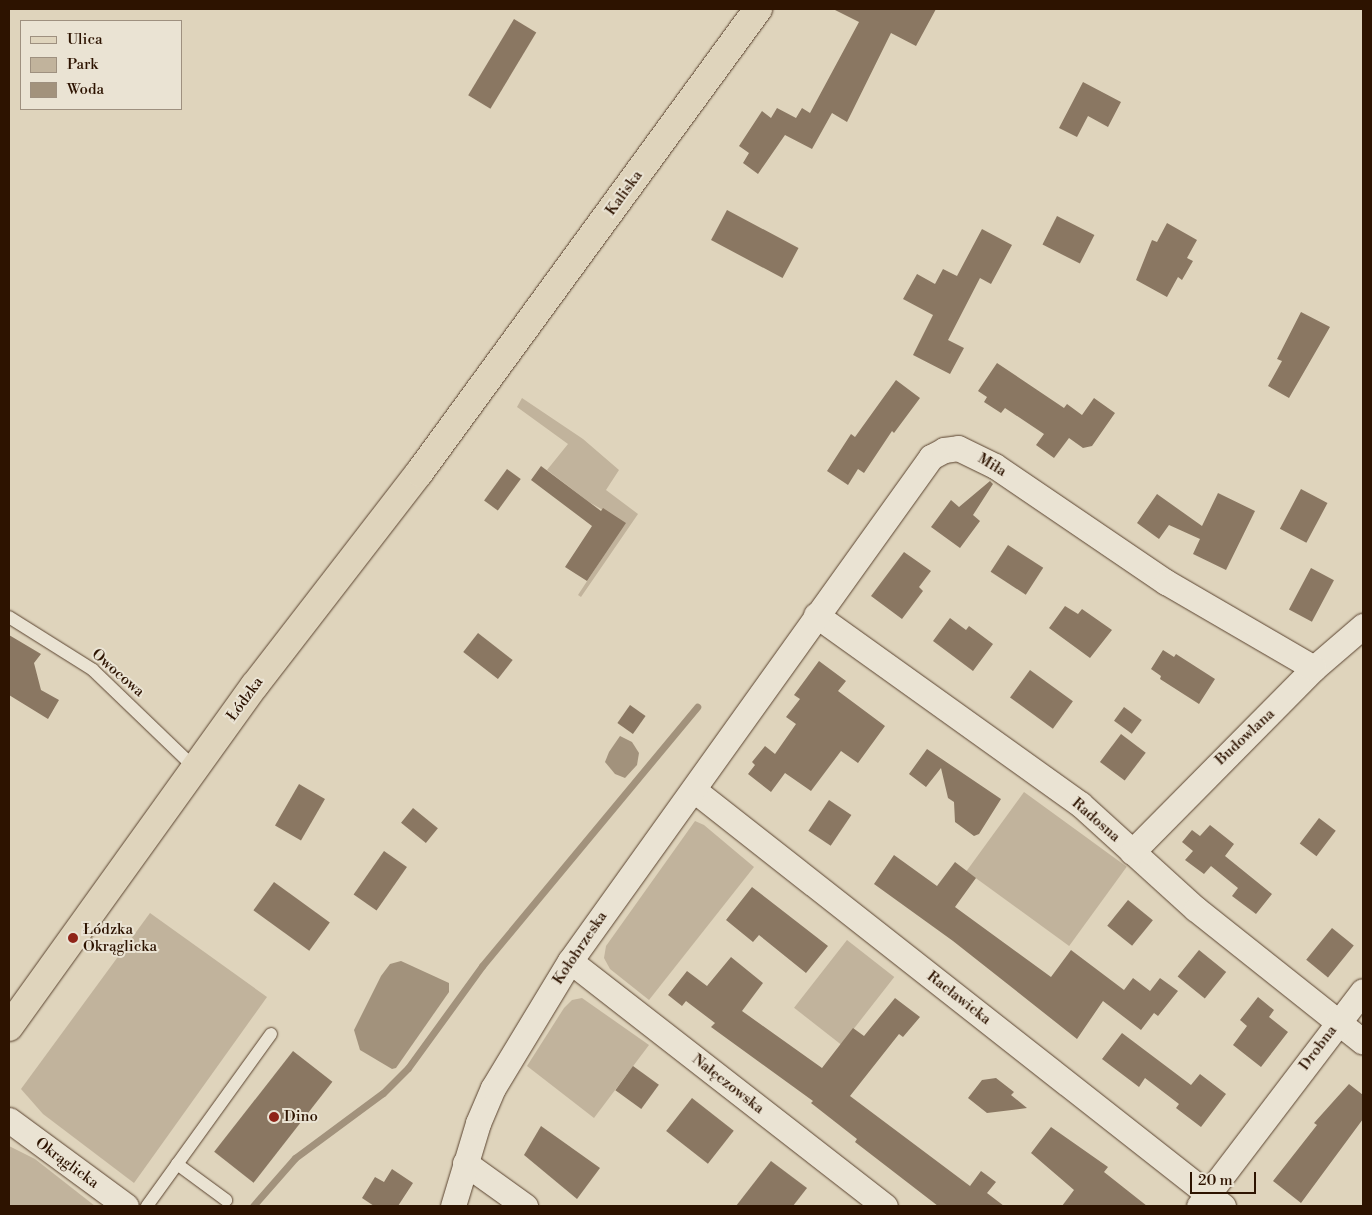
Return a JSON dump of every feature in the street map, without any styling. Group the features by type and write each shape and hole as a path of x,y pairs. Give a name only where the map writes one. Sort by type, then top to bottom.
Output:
{"main road":[{"name":"Kaliska","path":"491,377 758,9"},
{"name":"Łódzka","path":"9,1027 195,768 491,377"}],"street":[{"name":"Miła","path":"748,712 918,472 930,457 944,450 958,448 995,466 1166,582 1314,668"},
{"name":"Radosna","path":"816,615 1080,804 1196,910 1363,1042"},
{"name":"Budowlana","path":"1132,852 1314,668 1363,626"},
{"name":"Kołobrzeska","path":"453,1206 465,1163 492,1088 570,961 748,712"},
{"name":"Racławicka","path":"694,790 1210,1202"},
{"name":"Nałęczowska","path":"570,961 885,1206"},
{"name":"Drobna","path":"1210,1202 1275,1106 1363,991"},
{"name":"Okrąglicka","path":"9,1120 126,1206"},
{"path":"465,1163 525,1206"}],"lane":[{"name":"Owocowa","path":"9,617 93,670 195,768"},
{"path":"147,1206 270,1034"},
{"path":"177,1164 226,1200"}],"green space":[{"path":"522,398 583,439 619,470 606,490 638,514 581,597 578,595 625,523 589,502 547,470 568,444 517,407"},
{"path":"1024,792 1127,867 1069,946 966,871"},
{"path":"695,821 704,825 754,867 649,1000 610,969 604,958 606,946"},
{"path":"150,913 267,997 134,1183 43,1114 21,1089"},
{"path":"847,940 894,977 841,1045 794,1008"},
{"path":"582,998 649,1045 594,1118 527,1066 564,1008 572,1000"},
{"path":"9,1146 35,1159 95,1206 9,1206"}],"water":[{"path":"620,736 632,742 639,753 637,765 625,778 615,774 605,762 609,752"},
{"path":"401,961 449,983 449,992 396,1068 392,1069 360,1050 354,1030 381,976 390,964"}],"building":[{"path":"833,9 936,9 916,46 891,33 847,122 832,113 812,149 785,135 758,174 743,163 749,153 739,146 762,111 771,118 777,108 796,118 802,108 810,113 859,22"},
{"path":"514,19 536,32 490,109 468,95"},
{"path":"1083,82 1121,102 1108,127 1088,116 1077,137 1059,128"},
{"path":"727,210 799,248 783,278 711,240"},
{"path":"1057,216 1094,235 1080,264 1042,245"},
{"path":"1167,223 1197,240 1187,258 1193,261 1182,280 1178,277 1167,297 1136,280 1152,240 1157,242"},
{"path":"982,229 1012,245 991,284 980,278 948,340 964,348 950,374 913,355 933,315 903,299 917,274 935,284 943,269 957,276"},
{"path":"1301,312 1330,327 1289,398 1268,386 1282,361 1277,359"},
{"path":"997,363 1064,408 1067,404 1082,415 1094,398 1115,413 1092,446 1083,448 1069,438 1054,458 1036,445 1044,434 1005,408 1001,413 984,402 987,397 978,391"},
{"path":"896,380 920,398 894,433 892,431 864,473 858,469 848,485 827,471 851,434 855,437"},
{"path":"541,466 601,511 603,508 626,523 587,581 565,567 592,526 531,480"},
{"path":"507,469 521,479 498,511 484,501"},
{"path":"990,481 993,484 973,515 980,521 960,548 931,527 951,500 959,507"},
{"path":"1301,489 1327,503 1306,543 1280,529"},
{"path":"1218,493 1255,511 1226,570 1193,554 1200,539 1169,525 1159,539 1137,523 1157,494 1202,526"},
{"path":"1008,545 1043,568 1026,595 991,572"},
{"path":"904,552 931,571 919,587 923,591 902,619 871,596"},
{"path":"1311,568 1334,580 1312,622 1289,609"},
{"path":"1065,606 1078,614 1082,609 1112,630 1090,658 1049,628"},
{"path":"950,618 966,630 969,626 993,644 973,671 933,641"},
{"path":"478,633 513,660 498,679 463,652"},
{"path":"9,635 41,654 34,663 41,690 59,700 48,719 9,695"},
{"path":"1163,650 1174,657 1176,654 1215,679 1199,704 1160,679 1161,676 1151,669"},
{"path":"819,661 846,681 838,691 885,726 858,763 841,751 811,791 785,773 771,792 748,774 755,765 752,762 765,746 775,754 796,724 786,717 800,699 794,695"},
{"path":"1030,670 1073,701 1053,729 1010,698"},
{"path":"630,705 646,716 633,734 617,723"},
{"path":"1124,707 1142,720 1132,734 1114,721"},
{"path":"1121,734 1146,753 1125,781 1100,762"},
{"path":"927,749 1001,799 979,834 974,836 955,822 954,802 948,798 941,768 926,787 909,774"},
{"path":"299,784 325,799 301,841 275,826"},
{"path":"829,800 851,815 831,846 808,831"},
{"path":"413,808 438,828 426,843 401,823"},
{"path":"1319,818 1336,831 1317,856 1300,844"},
{"path":"1210,825 1234,844 1225,856 1272,894 1256,914 1232,896 1238,888 1211,866 1204,874 1185,860 1193,851 1182,842 1192,830 1200,836"},
{"path":"384,851 407,867 377,910 354,894"},
{"path":"894,855 937,886 955,862 976,878 955,907 1051,977 1071,950 1124,990 1133,978 1150,991 1160,978 1178,991 1158,1016 1154,1013 1141,1030 1103,1001 1077,1039 953,941 874,884"},
{"path":"274,882 330,923 309,951 253,910"},
{"path":"752,887 828,946 806,973 759,935 753,942 726,920"},
{"path":"1128,900 1153,920 1132,946 1107,926"},
{"path":"1332,928 1354,946 1328,977 1306,960"},
{"path":"1199,950 1226,972 1205,998 1178,976"},
{"path":"731,957 763,983 742,1011 822,1068 853,1028 864,1036 895,998 920,1017 903,1037 899,1034 850,1096 970,1186 981,1171 996,1182 987,1193 1004,1206 938,1206 855,1142 857,1139 811,1103 813,1101 711,1027 715,1023 686,1001 682,1006 668,995 687,971 707,986"},
{"path":"1258,997 1274,1010 1269,1017 1288,1032 1261,1067 1233,1045 1247,1026 1240,1020"},
{"path":"1122,1033 1191,1085 1200,1074 1226,1094 1201,1127 1176,1108 1179,1104 1145,1078 1139,1087 1102,1059"},
{"name":"Dino","path":"293,1051 332,1082 254,1183 214,1152"},
{"path":"633,1066 659,1085 641,1109 615,1090"},
{"path":"996,1078 1014,1092 1011,1095 1027,1108 987,1113 968,1098 982,1080"},
{"path":"1349,1084 1363,1095 1363,1119 1301,1203 1273,1181 1317,1125 1314,1123"},
{"path":"692,1098 734,1131 708,1164 666,1131"},
{"path":"541,1126 600,1168 577,1199 524,1155"},
{"path":"1051,1127 1108,1167 1104,1172 1147,1206 1062,1206 1074,1190 1031,1153"},
{"path":"771,1161 807,1188 793,1206 736,1206"},
{"path":"392,1169 413,1183 398,1206 374,1206 362,1198 375,1177 384,1182"}],"waterway":[{"path":"253,1206 295,1158 383,1093 408,1068 482,966 697,707"}],"place":[{"name":"Łódzka Okrąglicka","path":"73,938"},
{"name":"Dino","path":"274,1117"}]}
